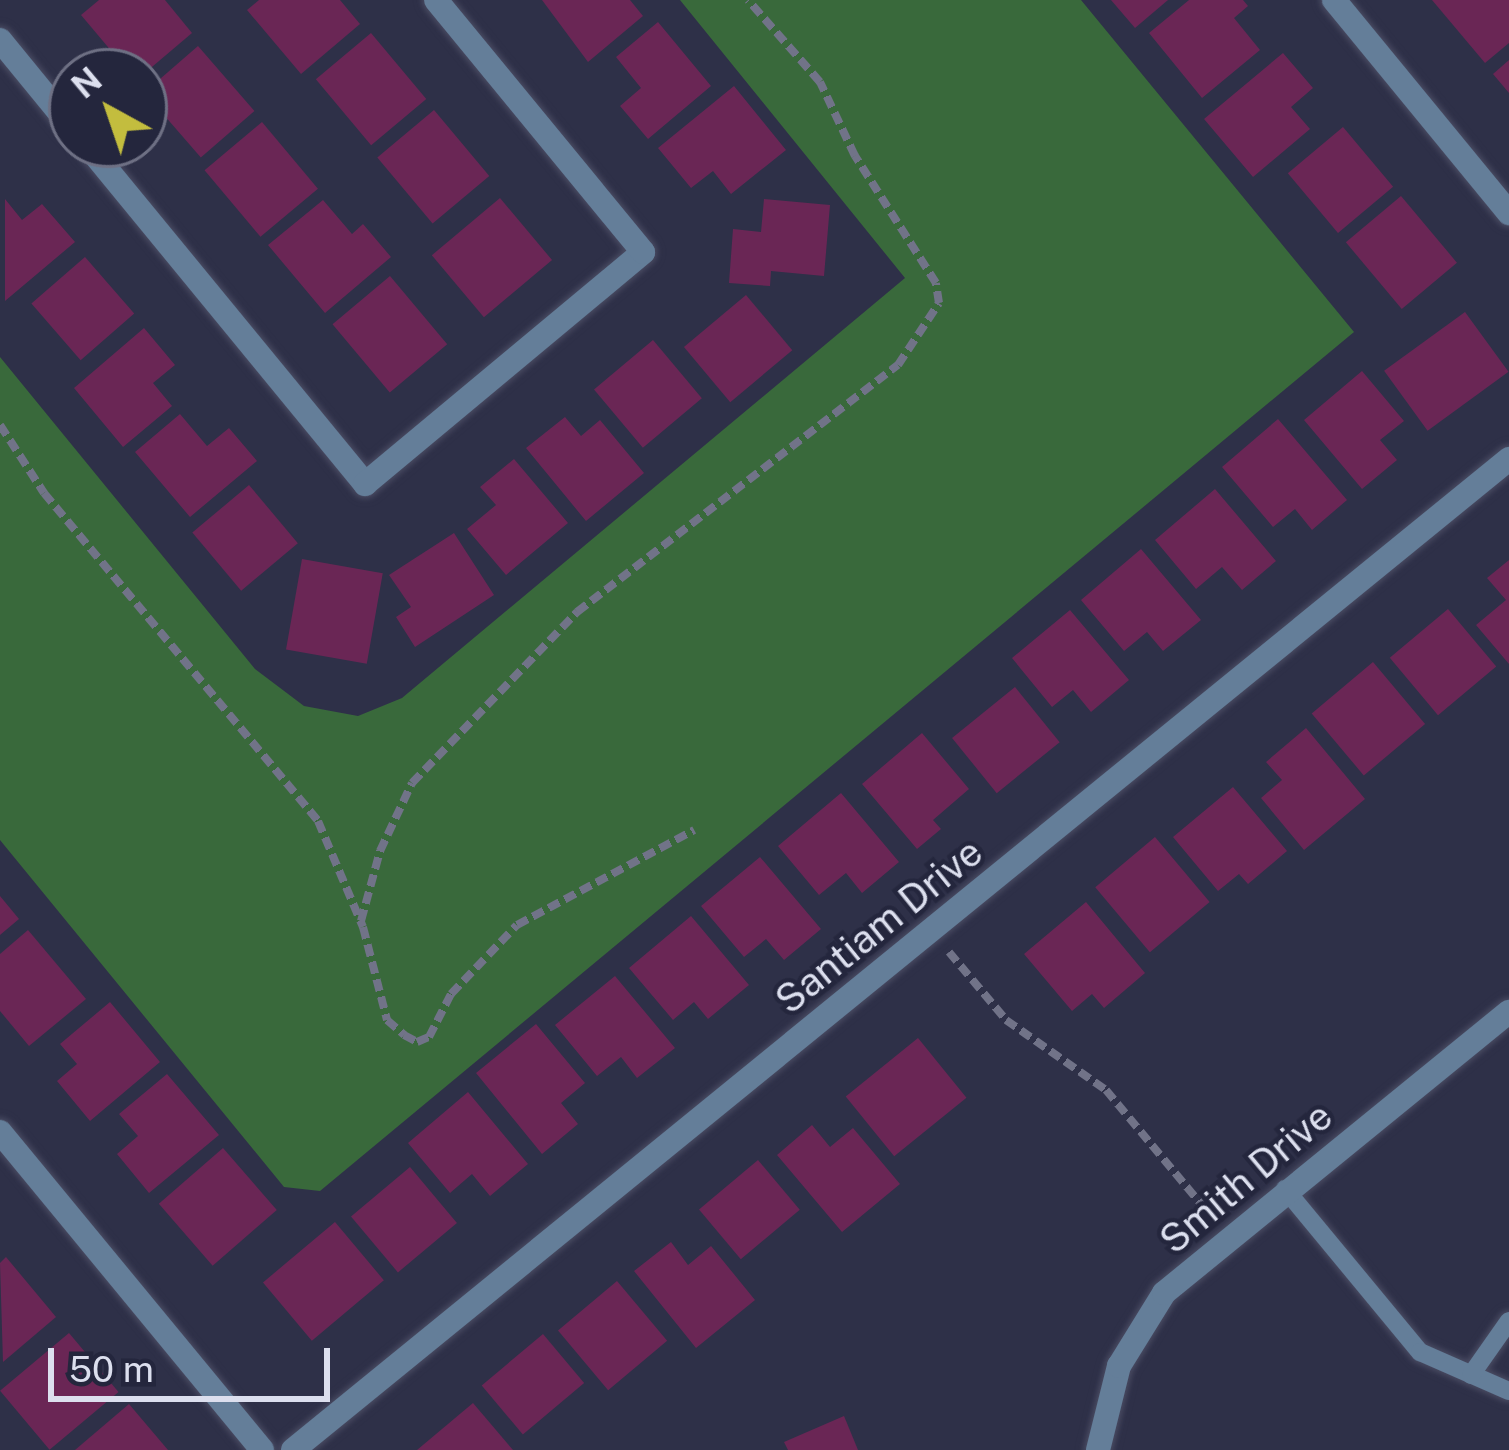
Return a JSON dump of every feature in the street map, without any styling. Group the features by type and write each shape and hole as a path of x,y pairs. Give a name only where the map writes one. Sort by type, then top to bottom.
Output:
{"street":[{"path":"106,168 365,484 643,252 436,0"},
{"path":"1334,0 1509,212"},
{"path":"0,40 48,99"},
{"name":"Santiam Drive","path":"293,1450 1509,459"},
{"name":"Smith Drive","path":"1098,1450 1137,1329 1228,1235 1509,1012"},
{"path":"0,1132 262,1450"}],"lane":[{"path":"1286,1190 1383,1315 1420,1352 1509,1391"},
{"path":"1471,1375 1509,1322"}],"path":[{"path":"361,921 380,850 412,782 577,612 898,364 939,303 936,283 855,156 820,82 748,0"},
{"path":"0,425 44,493 318,821 361,921 387,1020 418,1042 429,1037 471,969 517,926 694,830"},
{"path":"931,930 1006,1020 1106,1090 1228,1235"}],"green space":[{"path":"680,0 1081,0 1354,332 320,1191 284,1187 0,840 0,357 255,669 304,706 358,716 402,698 905,278"}],"building":[{"path":"99,0 165,0 192,33 168,53 168,48 109,48 81,15"},
{"path":"259,0 340,0 360,24 301,74 247,10"},
{"path":"542,0 630,0 643,16 588,62"},
{"path":"1111,0 1168,0 1135,28"},
{"path":"1189,0 1243,0 1248,6 1234,18 1260,50 1202,98 1149,33"},
{"path":"1432,0 1509,0 1509,43 1485,63"},
{"path":"658,22 711,86 648,139 620,106 641,88 616,57"},
{"path":"371,33 426,99 371,145 316,79"},
{"path":"198,46 254,111 201,157 168,120 168,72"},
{"path":"1283,53 1313,88 1291,107 1310,129 1253,177 1204,119"},
{"path":"1509,60 1509,93 1493,74"},
{"path":"734,86 786,150 731,194 713,171 691,188 658,148"},
{"path":"434,110 489,176 433,223 377,158"},
{"path":"262,122 318,189 260,237 205,170"},
{"path":"1343,127 1393,187 1338,233 1288,173"},
{"path":"1401,196 1457,263 1402,309 1346,242"},
{"path":"500,198 552,260 484,317 432,255"},
{"path":"5,199 22,220 42,204 75,242 5,301"},
{"path":"764,199 830,205 824,276 771,271 770,286 729,283 733,229 761,232"},
{"path":"323,200 352,234 363,224 391,257 325,313 268,245"},
{"path":"85,257 134,314 81,360 31,304"},
{"path":"390,276 447,344 390,392 333,324"},
{"path":"746,295 792,350 730,402 684,347"},
{"path":"1465,312 1508,372 1428,431 1384,371"},
{"path":"144,328 175,365 153,383 172,406 123,447 74,388"},
{"path":"653,340 702,398 643,448 594,389"},
{"path":"1362,371 1404,421 1380,440 1397,460 1362,489 1304,420"},
{"path":"180,414 207,446 229,428 257,461 190,517 135,452"},
{"path":"565,417 581,436 600,420 644,473 586,521 526,448"},
{"path":"1278,419 1347,500 1312,530 1295,509 1273,527 1222,467"},
{"path":"514,459 568,523 506,575 467,529 496,505 480,487"},
{"path":"249,485 298,543 241,591 192,533"},
{"path":"1215,489 1276,561 1242,590 1222,567 1196,589 1155,540"},
{"path":"454,533 494,595 415,647 396,617 411,607 389,575"},
{"path":"1141,549 1201,620 1163,651 1147,632 1124,651 1081,600"},
{"path":"302,559 383,573 367,664 286,650"},
{"path":"1509,560 1509,664 1476,625 1506,600 1487,578"},
{"path":"1448,609 1496,666 1438,715 1390,658"},
{"path":"1070,610 1129,680 1091,712 1073,690 1052,707 1012,658"},
{"path":"1373,662 1425,724 1364,775 1312,713"},
{"path":"1015,687 1060,742 997,793 952,738"},
{"path":"1306,728 1365,799 1304,850 1261,798 1282,780 1266,762"},
{"path":"922,733 969,789 933,820 941,829 917,849 862,784"},
{"path":"1233,787 1287,851 1248,884 1239,874 1218,891 1173,837"},
{"path":"841,793 899,862 862,893 846,873 819,895 778,846"},
{"path":"1155,837 1210,902 1150,952 1095,887"},
{"path":"760,857 821,929 784,960 766,939 744,957 701,906"},
{"path":"0,896 19,919 0,935"},
{"path":"1086,902 1145,973 1104,1008 1092,994 1072,1011 1024,954"},
{"path":"691,916 749,985 708,1019 694,1002 673,1020 629,968"},
{"path":"28,930 86,999 29,1046 0,1011 0,954"},
{"path":"615,976 675,1048 637,1078 621,1057 597,1076 555,1025"},
{"path":"110,1002 160,1062 90,1121 57,1081 77,1064 60,1044"},
{"path":"536,1024 585,1083 561,1103 578,1124 542,1154 476,1073"},
{"path":"918,1038 966,1098 894,1156 846,1097"},
{"path":"167,1074 219,1135 149,1193 117,1154 138,1136 119,1114"},
{"path":"468,1092 528,1164 490,1196 472,1174 450,1193 408,1143"},
{"path":"812,1125 830,1147 853,1128 900,1184 842,1232 777,1155"},
{"path":"223,1148 277,1210 213,1266 159,1204"},
{"path":"758,1160 800,1210 741,1259 699,1209"},
{"path":"410,1167 457,1223 398,1272 351,1216"},
{"path":"335,1222 384,1280 312,1341 263,1282"},
{"path":"671,1242 688,1265 711,1246 755,1300 696,1348 634,1271"},
{"path":"6,1257 56,1317 3,1362 0,1263"},
{"path":"617,1281 667,1341 608,1390 558,1330"},
{"path":"69,1333 118,1392 50,1450 0,1391"},
{"path":"543,1334 584,1383 523,1434 482,1385"},
{"path":"473,1403 513,1450 417,1450"},
{"path":"129,1404 168,1450 75,1450"},
{"path":"844,1416 858,1450 788,1450 784,1442"}]}
